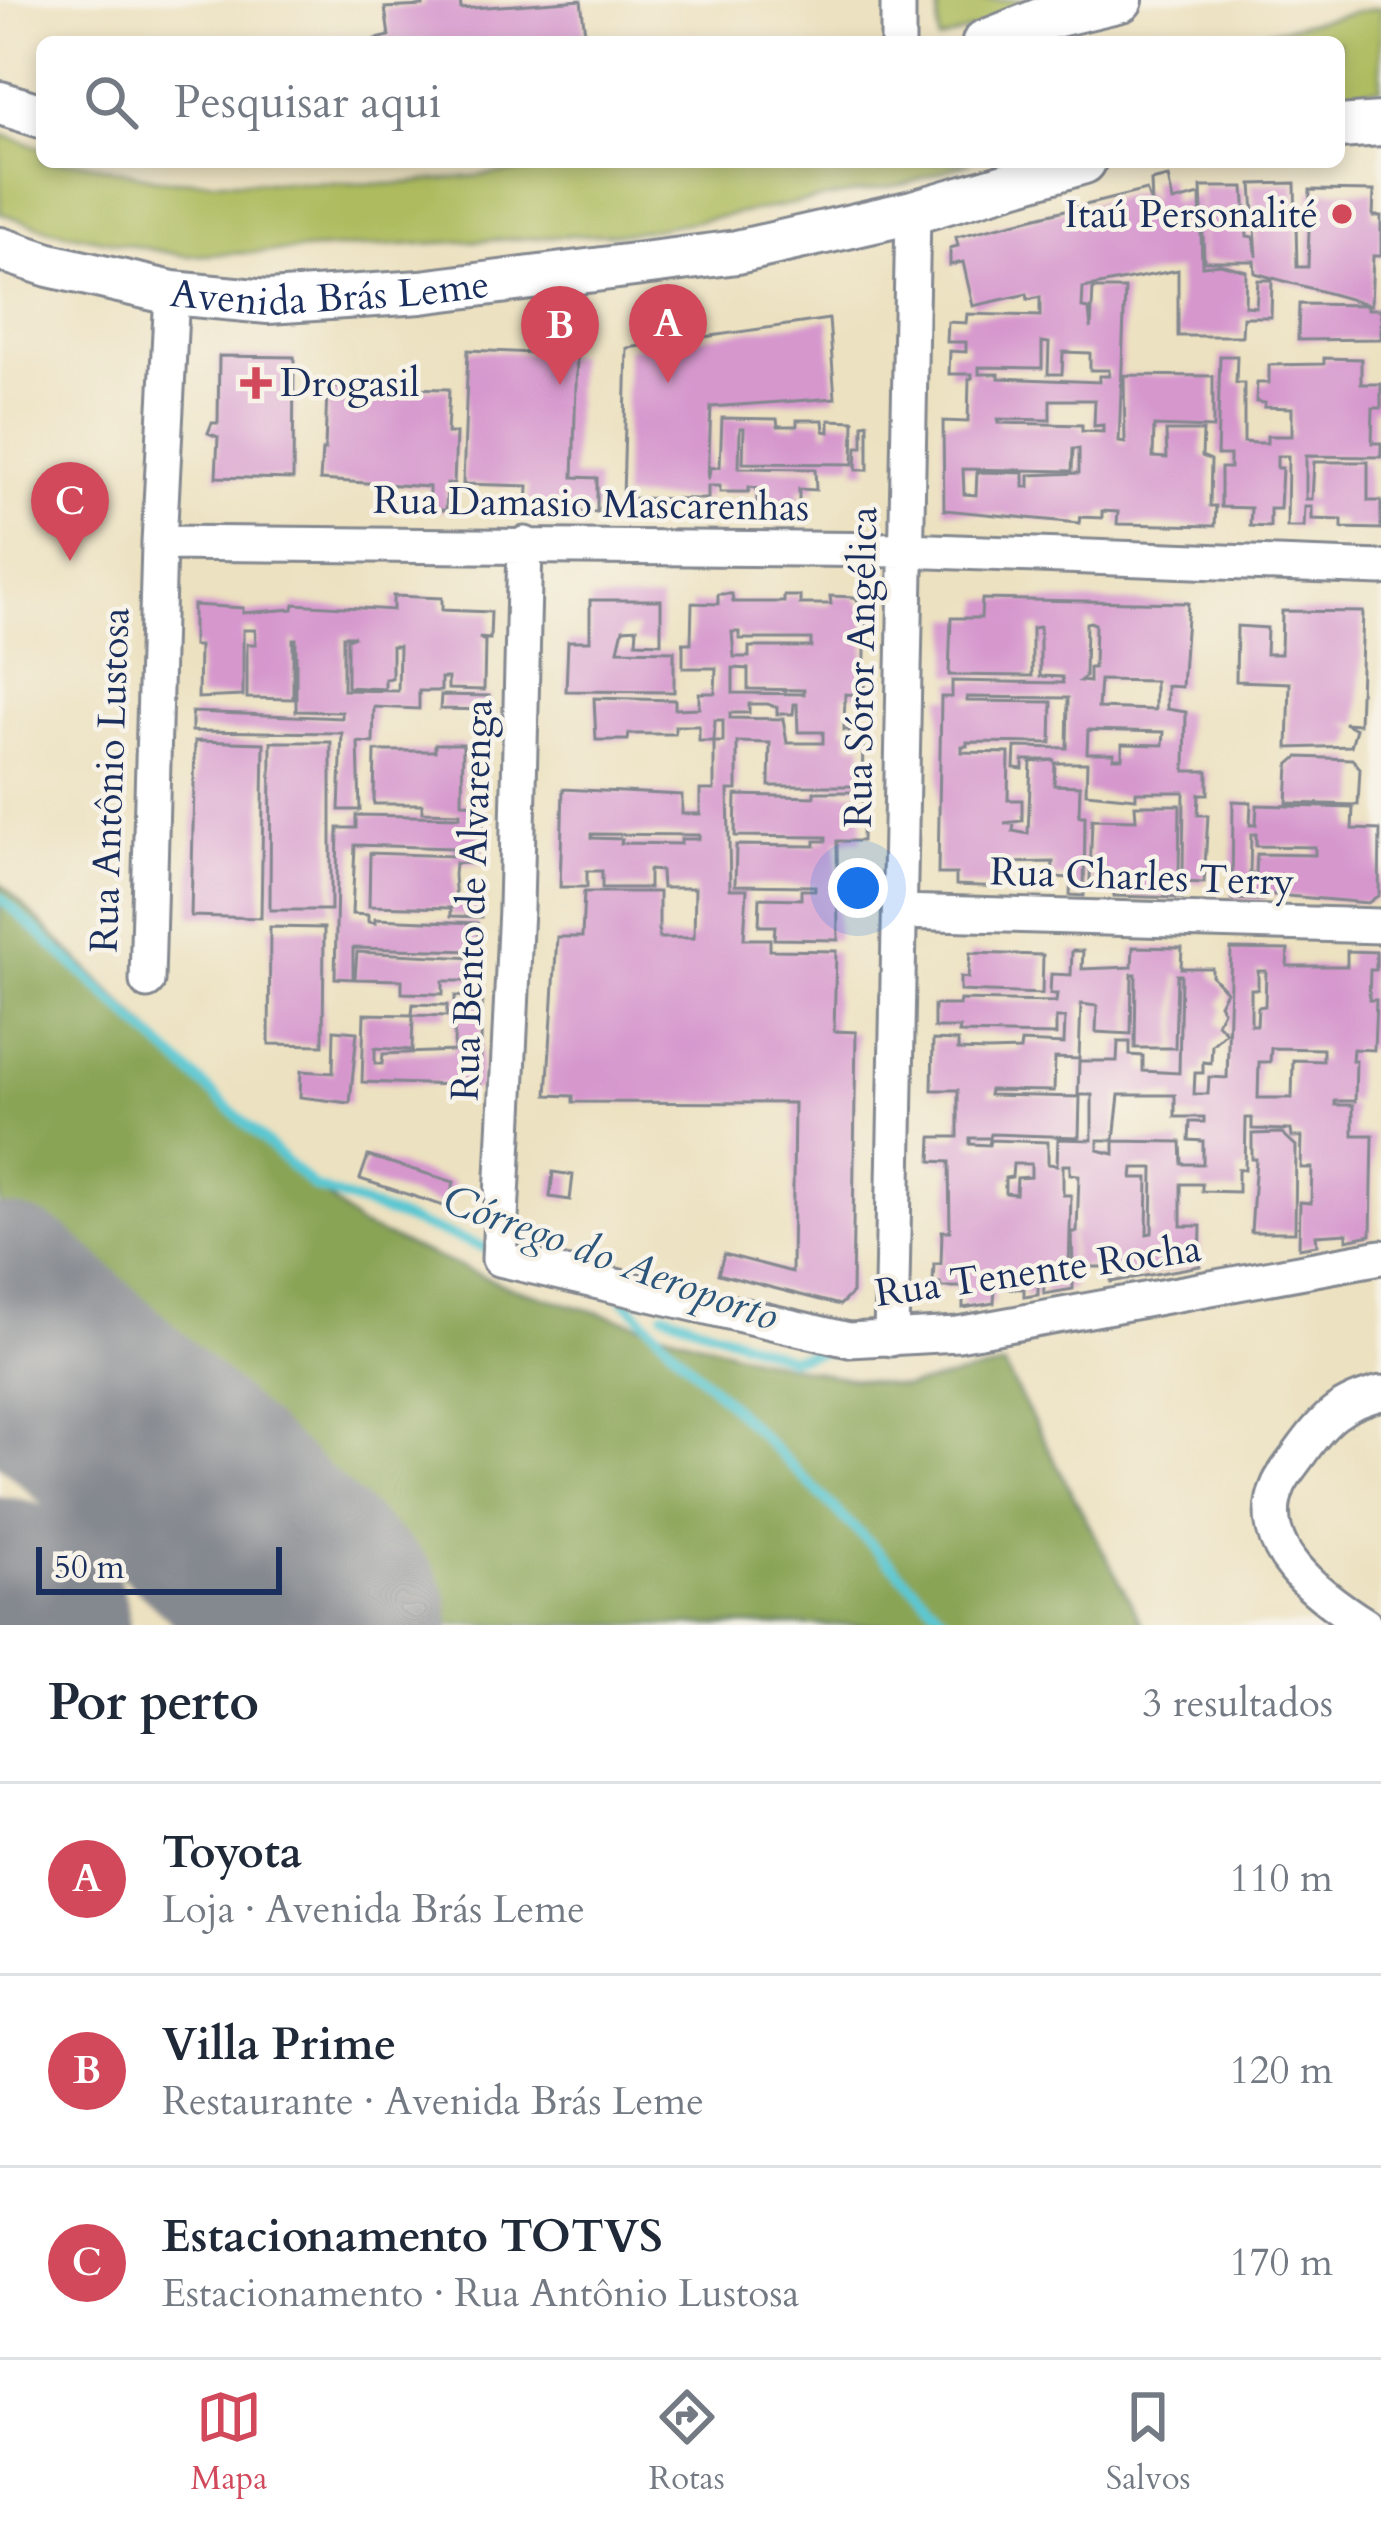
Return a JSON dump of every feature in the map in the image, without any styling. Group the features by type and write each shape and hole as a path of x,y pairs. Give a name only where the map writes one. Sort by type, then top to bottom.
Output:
{"main road":[{"path":"999,36 1045,18 1121,0"},
{"path":"0,103 36,114"},
{"path":"1345,127 1381,124"},
{"name":"Avenida Brás Leme","path":"0,249 172,293 268,302 421,292 736,252 913,212 1063,168"}],"street":[{"path":"898,0 898,36"},
{"name":"Rua Sóror Angélica","path":"891,1339 913,212"},
{"name":"Rua Antônio Lustosa","path":"147,981 159,543 172,293"},
{"name":"Rua Damasio Mascarenhas","path":"159,543 904,550 1381,568"},
{"name":"Rua Bento de Alvarenga","path":"499,1258 516,908 525,544"},
{"name":"Rua Charles Terry","path":"900,912 1381,926"},
{"name":"Rua Tenente Rocha","path":"499,1258 849,1340 958,1334 1381,1257"},
{"path":"1365,1625 1300,1578 1277,1534 1273,1510 1278,1486 1326,1420 1344,1404 1381,1393"}],"green space":[{"path":"938,0 1071,0 954,36 939,36"},
{"path":"1381,7 1381,88 1345,92 1345,36 1247,36"},
{"path":"0,134 36,146 36,168 108,168 162,180 395,184 554,168 953,168 905,184 629,233 186,256 51,230 0,213"},
{"path":"0,883 225,1104 359,1225 506,1286 831,1375 905,1387 1004,1366 1143,1625 339,1625 0,1316"}],"building":[{"path":"424,0 460,0 461,9 581,0 585,36 389,36 385,8 423,6"},
{"path":"1168,177 1173,202 1200,195 1202,266 1220,264 1246,271 1245,306 1256,307 1258,280 1272,280 1271,317 1243,317 1242,336 1178,336 1178,270 1083,288 1082,308 1089,309 1091,329 1093,289 1125,289 1119,442 1125,443 1124,375 1213,376 1213,428 1154,426 1153,457 1167,458 1166,431 1203,431 1202,456 1211,460 1210,506 1216,506 1215,526 1117,524 1118,512 1102,511 1102,518 1080,517 1079,523 944,510 943,421 968,422 972,378 972,374 949,374 950,351 966,352 966,342 947,342 948,322 966,323 967,314 1040,316 1040,297 1028,300 1027,294 973,306 963,262 950,265 950,248 958,246 956,237 1146,190 1152,206 1151,181","holes":["1042,342 1049,343 1048,374 1062,374 1063,352 1090,353 1090,370 1109,370 1109,376 1099,376 1099,382 979,374 979,367 1042,368","1050,400 1095,400 1094,426 1103,425 1103,432 1082,431 1082,425 998,423 998,419 1050,420","1073,449 1079,449 1079,473 1029,475 1029,487 1024,487 1024,473 977,472 976,495 964,494 963,469 1072,471"]},
{"path":"1295,183 1297,267 1308,267 1310,190 1374,191 1373,216 1381,216 1381,256 1373,256 1371,305 1255,273 1254,261 1204,261 1201,187 1244,187 1247,236 1253,237 1257,257 1252,184"},
{"path":"1299,304 1381,309 1381,339 1298,340"},
{"path":"829,319 835,398 711,407 708,480 711,468 720,467 722,418 777,419 778,426 823,420 824,431 829,432 829,420 854,421 853,464 743,463 744,428 740,428 739,468 815,469 816,490 799,489 799,516 757,515 757,488 749,487 749,492 720,492 720,486 708,486 708,499 623,498 627,348"},
{"path":"468,350 577,355 573,477 597,478 597,512 527,512 528,486 463,484"},
{"path":"219,356 294,357 293,479 216,477 218,437 208,433 212,423 218,423"},
{"path":"1220,356 1237,356 1236,383 1244,383 1244,442 1256,443 1267,443 1267,436 1292,436 1292,408 1264,407 1265,403 1256,402 1257,383 1269,383 1269,365 1361,359 1361,384 1381,384 1381,408 1373,408 1372,443 1381,443 1381,457 1306,456 1306,499 1312,499 1314,462 1368,462 1368,501 1381,501 1381,529 1342,528 1342,520 1312,519 1312,507 1305,507 1304,527 1287,527 1288,456 1277,456 1277,468 1282,468 1280,509 1270,509 1270,527 1250,526 1251,508 1221,507 1221,468 1230,468 1230,455 1217,455"},
{"path":"376,382 449,389 447,433 456,433 454,483 447,484 446,510 429,510 429,487 320,480 327,387 358,388"},
{"path":"868,423 868,470 856,470 857,447 863,447 863,424"},
{"path":"718,594 732,594 733,602 784,602 784,596 800,596 800,604 831,604 830,596 854,597 866,609 864,695 845,694 844,730 849,730 849,744 863,744 862,786 769,786 770,743 737,742 737,790 728,790 730,889 747,889 744,939 770,939 770,950 836,951 834,1031 856,1032 852,1293 840,1305 718,1274 724,1254 792,1272 794,1103 573,1102 573,1096 547,1095 557,937 582,937 584,892 659,892 659,938 694,938 695,888 662,888 661,871 649,870 649,888 602,888 602,871 587,871 587,887 560,887 563,789 682,795 682,814 700,814 700,790 714,790 714,742 723,742 723,720 715,720 714,741 699,741 699,726 675,726 675,734 596,740 594,698 675,700 675,709 699,708 699,693 715,693 716,668 683,668 683,643 691,643 692,603 718,604","holes":["732,632 739,632 739,639 811,639 811,647 749,647 749,657 734,657","733,668 748,669 748,689 804,690 804,694 733,693","749,704 767,704 777,707 777,714 793,714 797,704 798,732 823,732 823,743 787,743 783,719 730,718 730,713 749,713","592,834 699,835 699,839 681,839 681,844 592,838"]},
{"path":"393,596 442,598 442,610 491,612 490,639 479,638 485,641 484,690 448,689 448,678 441,678 441,691 419,691 419,709 374,707 373,743 358,742 360,810 339,810 342,733 192,731 192,712 342,718 342,712 296,711 296,639 293,699 247,698 247,644 256,644 255,630 243,630 243,696 198,698 199,646 193,646 193,605 243,608 243,613 293,609 294,604 393,610","holes":["343,636 355,636 347,639 347,687 385,689 385,679 392,678 392,646 399,646 398,691 343,690"]},
{"path":"982,599 1188,603 1182,687 1167,686 1167,709 1186,712 1185,771 1208,771 1208,794 1199,794 1198,815 1208,815 1204,883 1183,882 1182,898 1114,896 1114,880 1090,880 1092,819 1136,820 1135,805 1180,805 1179,871 1183,872 1184,792 1136,792 1136,798 1086,793 1087,763 1055,763 1054,785 1080,786 1079,816 1085,816 1084,896 1070,895 1071,878 1052,877 1053,862 1006,863 1005,887 956,885 956,874 938,874 941,697 952,697 952,681 1063,683 1062,677 1040,676 1040,627 1032,628 1032,676 949,675 951,618 981,618","holes":["1086,623 1095,624 1089,682 1080,681 1085,677","1100,680 1155,681 1155,710 1098,708","967,697 1068,698 1067,748 1015,747 1014,768 1023,769 1023,760 1055,760 1031,762 1028,834 1013,831 1014,823 1004,823 1022,821 1022,800 1008,800 1009,753 962,752 962,746 967,742 1051,743 1052,702 967,701","1088,730 1164,732 1163,745 1122,744 1122,758 1113,758 1114,753 1087,753"]},
{"path":"590,600 661,600 661,643 636,642 637,628 623,629 618,650 674,651 674,692 566,691 568,641 590,641"},
{"path":"1282,611 1363,612 1359,724 1344,723 1356,729 1351,746 1288,748 1290,683 1236,681 1237,626 1267,628 1266,654 1281,654"},
{"path":"441,695 489,696 488,710 440,709"},
{"path":"195,741 264,743 261,918 191,916"},
{"path":"271,742 331,742 331,910 270,910"},
{"path":"435,744 463,744 462,803 485,804 483,864 455,863 454,875 456,902 482,903 481,917 451,916 451,908 369,906 370,853 453,856 453,848 355,845 352,914 368,915 368,922 375,923 375,919 477,923 482,981 443,981 443,994 402,993 402,980 355,979 357,952 473,958 474,951 353,948 353,979 335,978 338,828 356,828 356,815 460,817 460,813 422,812 422,804 374,804 375,751 435,751"},
{"path":"1298,757 1352,759 1360,768 1358,805 1287,803 1289,765"},
{"path":"814,792 863,792 862,841 837,841 838,940 774,939 775,926 759,926 760,898 801,899 801,890 815,890 815,886 735,885 736,845 815,846 815,841 826,841 826,837 735,836 736,795 814,797"},
{"path":"1233,801 1251,802 1250,825 1256,825 1257,805 1353,808 1352,829 1380,830 1379,895 1368,903 1263,894 1263,900 1232,899","holes":["1251,834 1256,834 1256,846 1315,847 1315,855 1257,854 1256,874 1250,874"]},
{"path":"270,927 324,928 323,1045 269,1044"},
{"path":"1133,947 1182,948 1181,968 1212,968 1212,976 1226,991 1217,1023 1226,1032 1212,1045 1211,1063 1203,1062 1203,1073 1195,1073 1194,1094 1208,1094 1209,1077 1227,1078 1231,949 1288,950 1287,966 1347,966 1347,951 1376,952 1369,1000 1376,1000 1374,1050 1353,1049 1355,1101 1335,1101 1335,1105 1353,1105 1353,1135 1373,1135 1371,1235 1347,1240 1347,1233 1316,1235 1317,1245 1299,1248 1300,1202 1311,1203 1312,1168 1301,1168 1302,1137 1292,1137 1291,1130 1252,1129 1252,1118 1246,1118 1245,1170 1238,1169 1238,1192 1202,1191 1202,1184 1181,1184 1181,1226 1201,1226 1200,1266 1111,1282 1112,1267 1073,1267 1079,1175 1070,1174 1070,1165 1063,1165 1063,1195 1071,1195 1073,1289 1044,1294 1043,1270 1038,1270 1038,1295 1024,1297 1024,1289 995,1288 994,1303 963,1308 963,1287 933,1283 934,1264 941,1264 942,1231 950,1231 949,1162 931,1161 932,1137 958,1137 958,1090 932,1090 933,1040 958,1041 958,1050 987,1051 1020,1050 1021,1042 1064,1044 1065,1018 1056,1018 1056,1035 959,1033 960,1028 934,1028 934,1005 959,1005 960,1000 1056,1002 1057,994 1050,994 1051,974 1071,975 1072,951 1083,951 1082,969 1132,967","holes":["1258,971 1266,971 1265,1006 1258,1007 1257,1025 1251,1025 1251,989 1258,989","1132,974 1136,974 1135,1048 1175,1048 1177,975 1181,975 1179,1073 1143,1071 1143,1056 1130,1055 1130,1042 1118,1042 1117,1061 1079,1061 1078,1095 1092,1095 1092,1140 1058,1139 1057,1165 1048,1164 1048,1142 970,1144 970,1138 990,1138 991,1134 1079,1137 1080,1097 989,1095 990,1090 1054,1091 1055,1058 1079,1059 1081,1004 1097,1006 1096,1032 1131,1034","1271,1048 1323,1049 1323,1061 1293,1060 1292,1098 1258,1098 1259,1062 1270,1062","1119,1095 1175,1095 1175,1117 1204,1117 1204,1122 1190,1122 1189,1140 1203,1141 1203,1164 1182,1164 1181,1142 1114,1141 1114,1154 1098,1150 1098,1140 1114,1140","1013,1164 1031,1164 1031,1177 1017,1178 1016,1194 1005,1193 1005,1178 1012,1177","1133,1168 1153,1168 1152,1233 1147,1234 1148,1178 1132,1178"]},
{"path":"970,953 1043,955 1042,994 960,991 960,977 968,978"},
{"path":"455,996 482,998 480,1090 362,1082 364,1014 412,1015 413,1004 447,1005 447,1016 413,1015 412,1050 375,1048 375,1064 382,1064 383,1054 454,1051"},
{"path":"334,1030 357,1032 350,1103 300,1097 301,1071 333,1073"},
{"path":"1282,1133 1296,1146 1295,1232 1251,1232 1256,1159 1252,1159 1252,1134"},
{"path":"368,1156 454,1182 447,1207 360,1179"},
{"path":"553,1172 573,1175 570,1200 550,1197"}],"waterway":[{"name":"Córrego do Aeroporto","path":"0,897 314,1187 494,1251"},
{"path":"622,1298 952,1625"},
{"name":"Córrego do Aeroporto","path":"664,1313 790,1358 840,1349"}],"runway":[{"path":"0,1316 339,1625"},
{"path":"0,1608 18,1625"}],"place":[{"name":"Itaú Personalité","path":"1342,214"},
{"name":"Drogasil","path":"256,383"},
{"name":"Toyota","path":"668,383"},
{"name":"Villa Prime","path":"560,385"},
{"name":"Estacionamento TOTVS","path":"70,561"}]}
